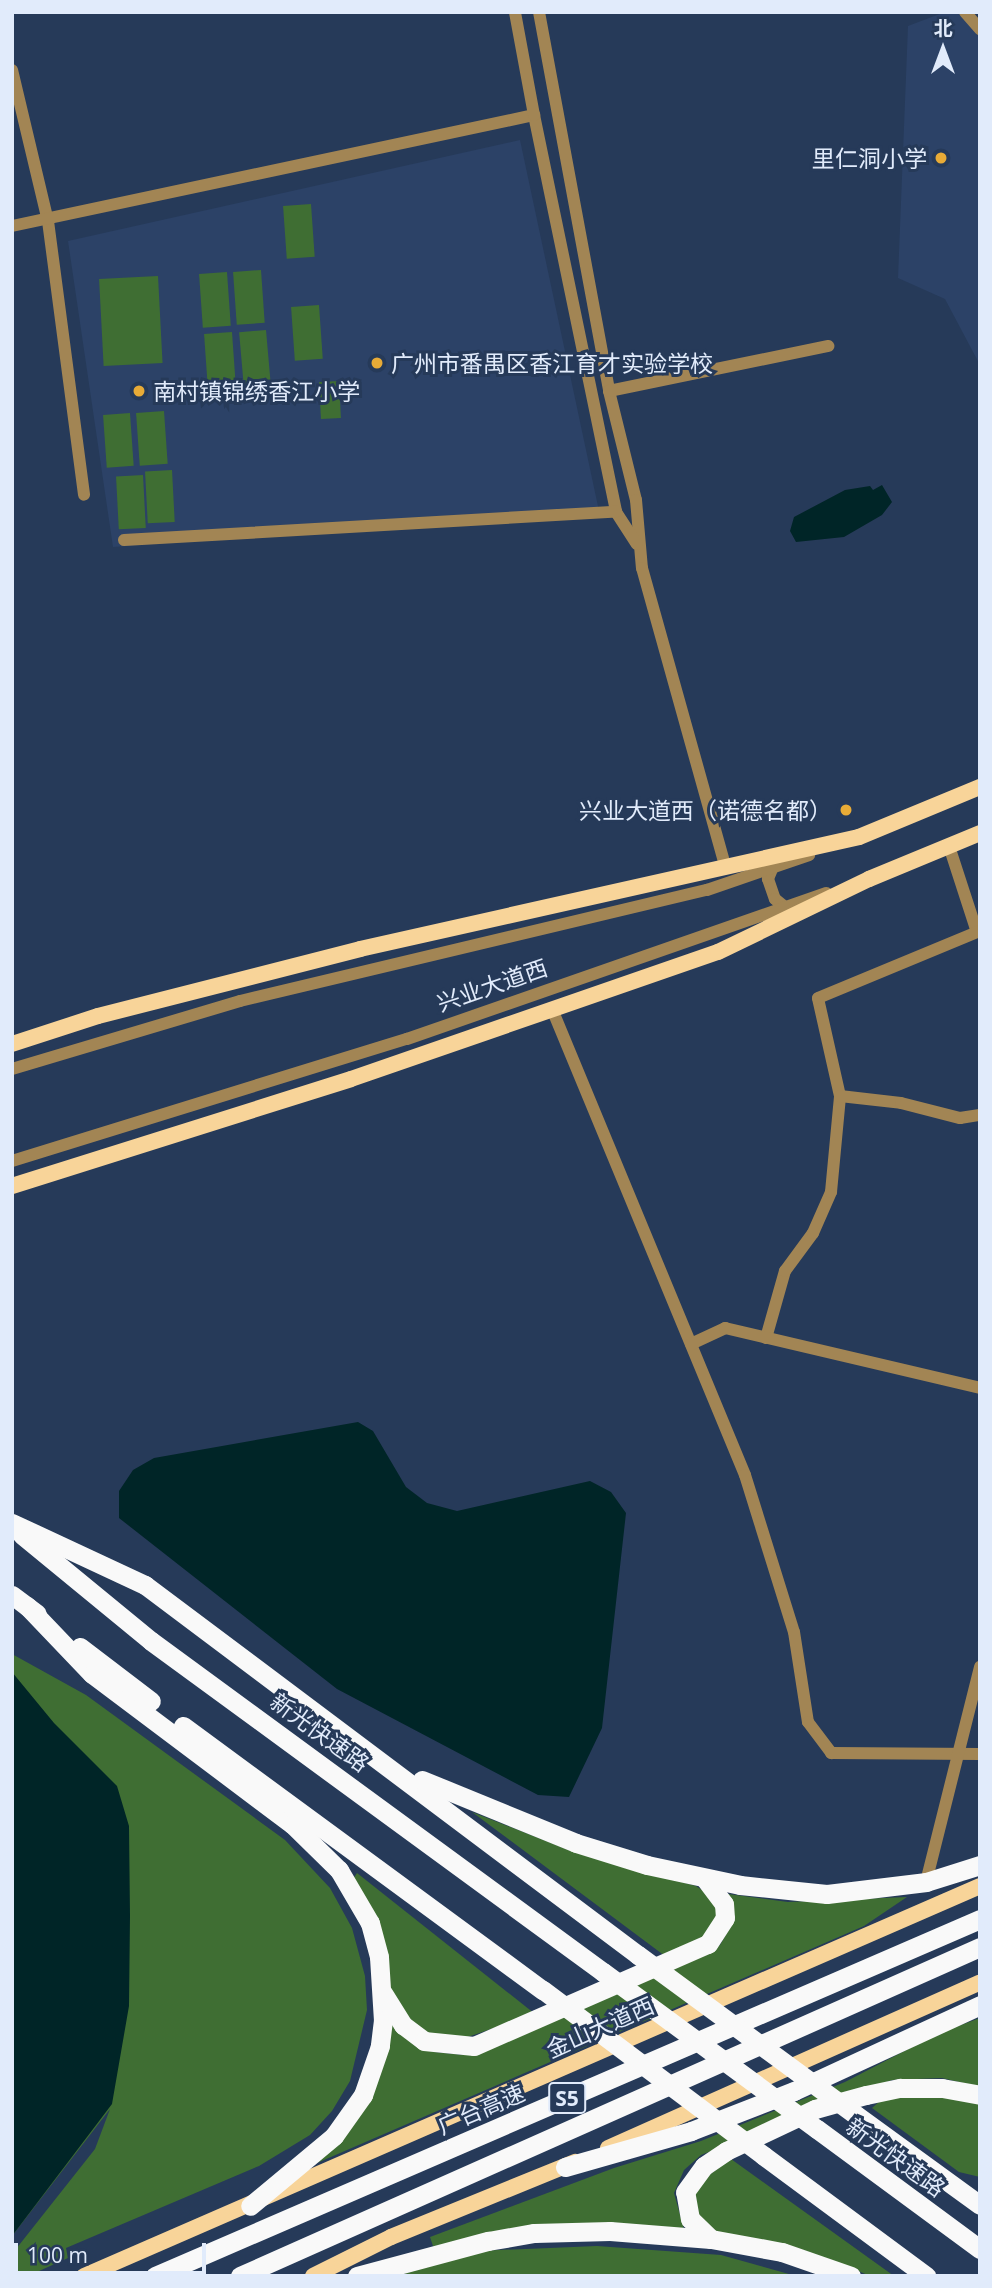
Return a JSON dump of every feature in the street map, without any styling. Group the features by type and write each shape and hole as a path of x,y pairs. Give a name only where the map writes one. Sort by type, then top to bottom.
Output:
{"highway":[{"path":"12,1525 145,1585 638,1955 980,2205"},
{"name":"新光快速路","path":"12,1525 151,1641 980,2249"},
{"path":"20,1601 926,2276"},
{"path":"20,1601 92,1674 292,1824 339,1870 370,1923 383,1993 380,2046 363,2095 334,2136 250,2206"},
{"path":"379,1758 512,1820 624,1858 705,1879 827,1894 926,1882 980,1865"},
{"path":"383,1993 403,2025 424,2040 474,2046 708,1944 724,1918 724,1903 705,1879"},
{"name":"广台高速","path":"155,2276 980,1919"},
{"name":"S5","path":"240,2276 980,1947"},
{"path":"565,2167 691,2131 793,2091 980,2005"},
{"path":"710,2239 691,2219 685,2192 704,2166 726,2151 815,2109 866,2095 900,2088 942,2088 980,2095"},
{"path":"923,2161 980,2185"},
{"path":"357,2276 452,2248 534,2233 637,2231 710,2239 782,2252 851,2276"}],"main road":[{"name":"兴业大道西","path":"859,837 980,787"},
{"name":"兴业大道西","path":"869,879 980,833"},
{"path":"12,1044 98,1016 360,949 859,837"},
{"path":"12,1186 351,1079 718,953 869,879"},
{"name":"金山大道西","path":"84,2276 980,1886"},
{"path":"313,2276 391,2237 565,2167 980,1982"}],"street":[{"path":"515,12 616,512 638,545"},
{"path":"539,12 609,391 636,499 638,545 725,865"},
{"path":"965,12 980,29"},
{"path":"12,70 48,221 84,495"},
{"path":"12,226 48,221 534,115"},
{"path":"609,391 828,346"},
{"path":"124,540 616,512"},
{"name":"兴业大道西","path":"12,1069 240,1001 707,890 859,837"},
{"path":"766,1338 785,1271 813,1233 831,1192 840,1096 818,998 979,932 948,846"},
{"path":"773,867 768,879 775,899 785,907"},
{"name":"兴业大道西","path":"12,1161 317,1067 869,879"},
{"path":"552,1009 691,1344 776,1563 794,1632 808,1722 831,1753 980,1754"},
{"path":"840,1096 901,1103 960,1118 980,1115"},
{"path":"691,1344 725,1328 980,1388"},
{"path":"926,1882 980,1667"}],"shaded area":[{"name":"里仁洞小学","path":"945,12 961,12 980,38 980,365 945,299 898,278 908,26"},
{"name":"广州市番禺区香江育才实验学校","path":"520,140 599,511 113,547 68,241"},
{"path":"882,485 892,502 882,515 844,537 796,542 790,531 794,517 845,490 870,486 873,490"},
{"path":"358,1422 373,1431 406,1487 427,1503 457,1511 590,1481 611,1492 626,1513 602,1728 569,1797 538,1795 337,1689 119,1518 119,1491 133,1470 154,1458"},
{"path":"12,1672 54,1723 117,1786 129,1826 130,1916 129,2006 112,2104 12,2236"}],"green space":[{"path":"311,204 315,257 287,259 283,206"},
{"path":"261,270 265,323 237,325 233,272"},
{"path":"227,272 231,326 203,328 199,274"},
{"path":"158,276 163,363 104,366 99,279"},
{"path":"319,305 323,359 295,361 291,307"},
{"path":"266,330 271,383 244,385 239,332"},
{"path":"232,332 236,386 208,388 204,334"},
{"path":"339,381 341,418 321,419 319,382"},
{"path":"164,411 168,464 140,466 136,413"},
{"path":"130,413 134,466 107,468 103,415"},
{"path":"172,470 175,522 148,523 145,471"},
{"path":"143,475 146,528 119,529 116,476"},
{"path":"12,1654 86,1695 285,1840 330,1888 352,1928 365,1976 367,2010 350,2081 332,2111 310,2135 259,2166 66,2248 68,2258 28,2276 12,2276 12,2254 95,2149 110,2109 12,2236"},
{"path":"472,1812 569,1850 696,1886 711,1896 717,1909 716,1922 707,1936 665,1956"},
{"path":"357,1873 535,2014 459,2040 430,2035 407,2020 391,1989 353,1879"},
{"path":"728,1894 788,1902 907,1897 864,1926 317,2163 354,2124 368,2100 391,2020 416,2044 434,2052 464,2055 493,2046 720,1945 729,1929"},
{"path":"980,2018 980,2087 942,2078 892,2080 701,2155 684,2170 674,2193 684,2229 433,2246 430,2237 614,2168 701,2141 845,2082 939,2033"},
{"path":"929,2094 980,2103 980,2177 959,2172 872,2108 881,2100"},
{"path":"731,2159 894,2276 870,2276 842,2264 716,2233 694,2212 694,2197 701,2181"},
{"path":"597,2246 721,2255 796,2276 397,2276 476,2251"}],"place":[{"name":"里仁洞小学","path":"941,158"},
{"name":"广州市番禺区香江育才实验学校","path":"377,363"},
{"name":"南村镇锦绣香江小学","path":"139,391"},
{"name":"兴业大道西（诺德名都）","path":"846,810"}]}
